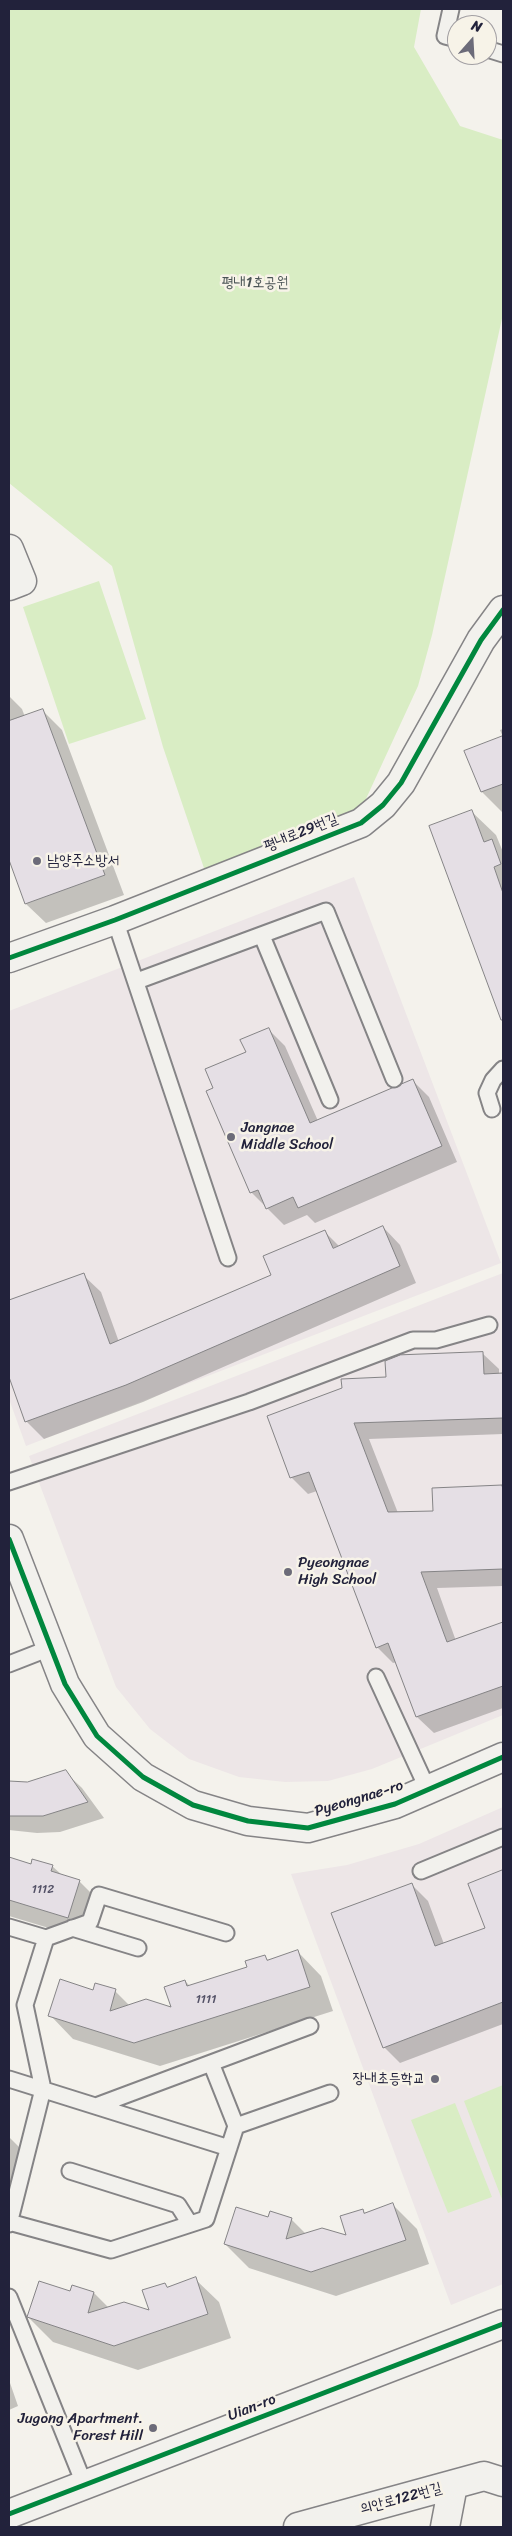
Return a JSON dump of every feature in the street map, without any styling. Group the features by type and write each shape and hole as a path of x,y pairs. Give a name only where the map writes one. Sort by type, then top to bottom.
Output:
{"street":[{"path":"9,549 22,581 9,586"},
{"name":"평내로29번길","path":"9,958 115,920 361,823 383,805 401,783 481,640 503,610"},
{"name":"Pyeongnae-ro","path":"9,1538 65,1684 97,1736 143,1777 193,1805 248,1821 308,1828 395,1804 503,1757"},
{"name":"Uian-ro","path":"9,2514 503,2324"},
{"name":"의안로122번길","path":"298,2527 484,2476 503,2482"},
{"path":"445,2527 453,2486"}],"lane":[{"path":"136,980 262,936 326,911 394,1079"},
{"path":"115,920 228,1258"},
{"path":"262,936 330,1100"},
{"path":"492,1109 487,1093 493,1080 503,1069"},
{"path":"9,1482 249,1402 413,1340 436,1340 489,1325"},
{"path":"9,1664 50,1648"},
{"path":"376,1677 428,1790"},
{"path":"421,1871 503,1837"},
{"path":"9,1927 46,1938 90,1922 99,1895 226,1933"},
{"path":"72,1928 138,1948"},
{"path":"46,1938 25,2005 43,2089 9,2223 111,2250 206,2219 236,2126 211,2063"},
{"path":"96,2106 310,2026"},
{"path":"9,2079 229,2148"},
{"path":"236,2126 330,2093"},
{"path":"70,2171 178,2204 190,2224"},
{"path":"9,2297 85,2486"}],"shaded area":[{"name":"Jangnae Middle School","path":"354,877 501,1263 26,1446 9,1399 9,1011"},
{"name":"Pyeongnae High School","path":"503,1273 503,1715 372,1769 328,1781 285,1782 239,1777 189,1759 150,1729 116,1687 29,1456"},
{"name":"장내초등학교","path":"503,1807 503,2284 451,2305 291,1874 347,1865 419,1844"}],"green space":[{"name":"평내1호공원","path":"9,9 421,9 414,47 460,126 503,140 503,314 432,635 418,686 359,814 207,877 163,747 112,566 9,483"},
{"path":"99,581 146,719 69,744 23,607"},
{"path":"503,2085 503,2202 464,2101"},
{"path":"455,2103 492,2197 448,2213 411,2120"}],"building":[{"path":"43,709 105,875 25,904 9,860 9,721"},
{"path":"503,736 503,784 481,792 464,751"},
{"path":"472,810 484,842 492,839 501,864 494,867 503,893 503,1020 501,1020 429,826"},
{"path":"269,1028 310,1123 413,1079 442,1146 298,1208 293,1197 266,1209 258,1190 250,1193 206,1091 213,1088 205,1069 246,1052 240,1040"},
{"path":"383,1226 400,1266 126,1385 25,1422 9,1377 9,1300 84,1273 110,1344 271,1275 263,1256 325,1230 333,1248"},
{"path":"483,1352 484,1374 503,1373 503,1418 354,1423 388,1512 433,1511 432,1488 502,1485 503,1569 421,1572 447,1642 503,1622 503,1686 416,1717 388,1643 376,1648 309,1472 290,1478 267,1416 342,1388 341,1379 386,1377 385,1361 400,1355"},
{"path":"66,1770 88,1802 43,1816 9,1816 9,1781 27,1782"},
{"path":"9,1857 31,1864 32,1859 53,1865 51,1871 80,1880 68,1918 9,1900"},
{"path":"503,1870 503,2002 383,2048 331,1913 412,1883 435,1946 485,1928 468,1884"},
{"path":"298,1950 310,1987 134,2043 48,2016 60,1979 93,1990 95,1983 116,1989 110,2011 146,1999 171,2007 164,1987 185,1980 187,1986 247,1967 245,1961 265,1955 267,1960"},
{"path":"393,2203 406,2240 311,2272 224,2244 236,2207 268,2217 270,2211 292,2218 286,2239 322,2228 346,2235 340,2216 363,2209 364,2213"},
{"path":"196,2277 208,2314 114,2346 27,2317 39,2281 70,2291 72,2285 94,2292 88,2313 124,2302 149,2310 142,2290 165,2283 167,2287"}],"cycle path":[{"path":"9,958 115,920 361,823 383,805 401,783 481,640 503,610"},
{"path":"9,1539 65,1684 97,1736 143,1777 193,1805 248,1821 308,1828 395,1804 503,1757"},
{"path":"9,2514 503,2324"}],"place":[{"name":"남양주소방서","path":"37,861"},
{"name":"Jangnae Middle School","path":"231,1137"},
{"name":"Pyeongnae High School","path":"288,1572"},
{"name":"장내초등학교","path":"435,2079"},
{"name":"Jugong Apartment. Forest Hill","path":"153,2428"}]}
